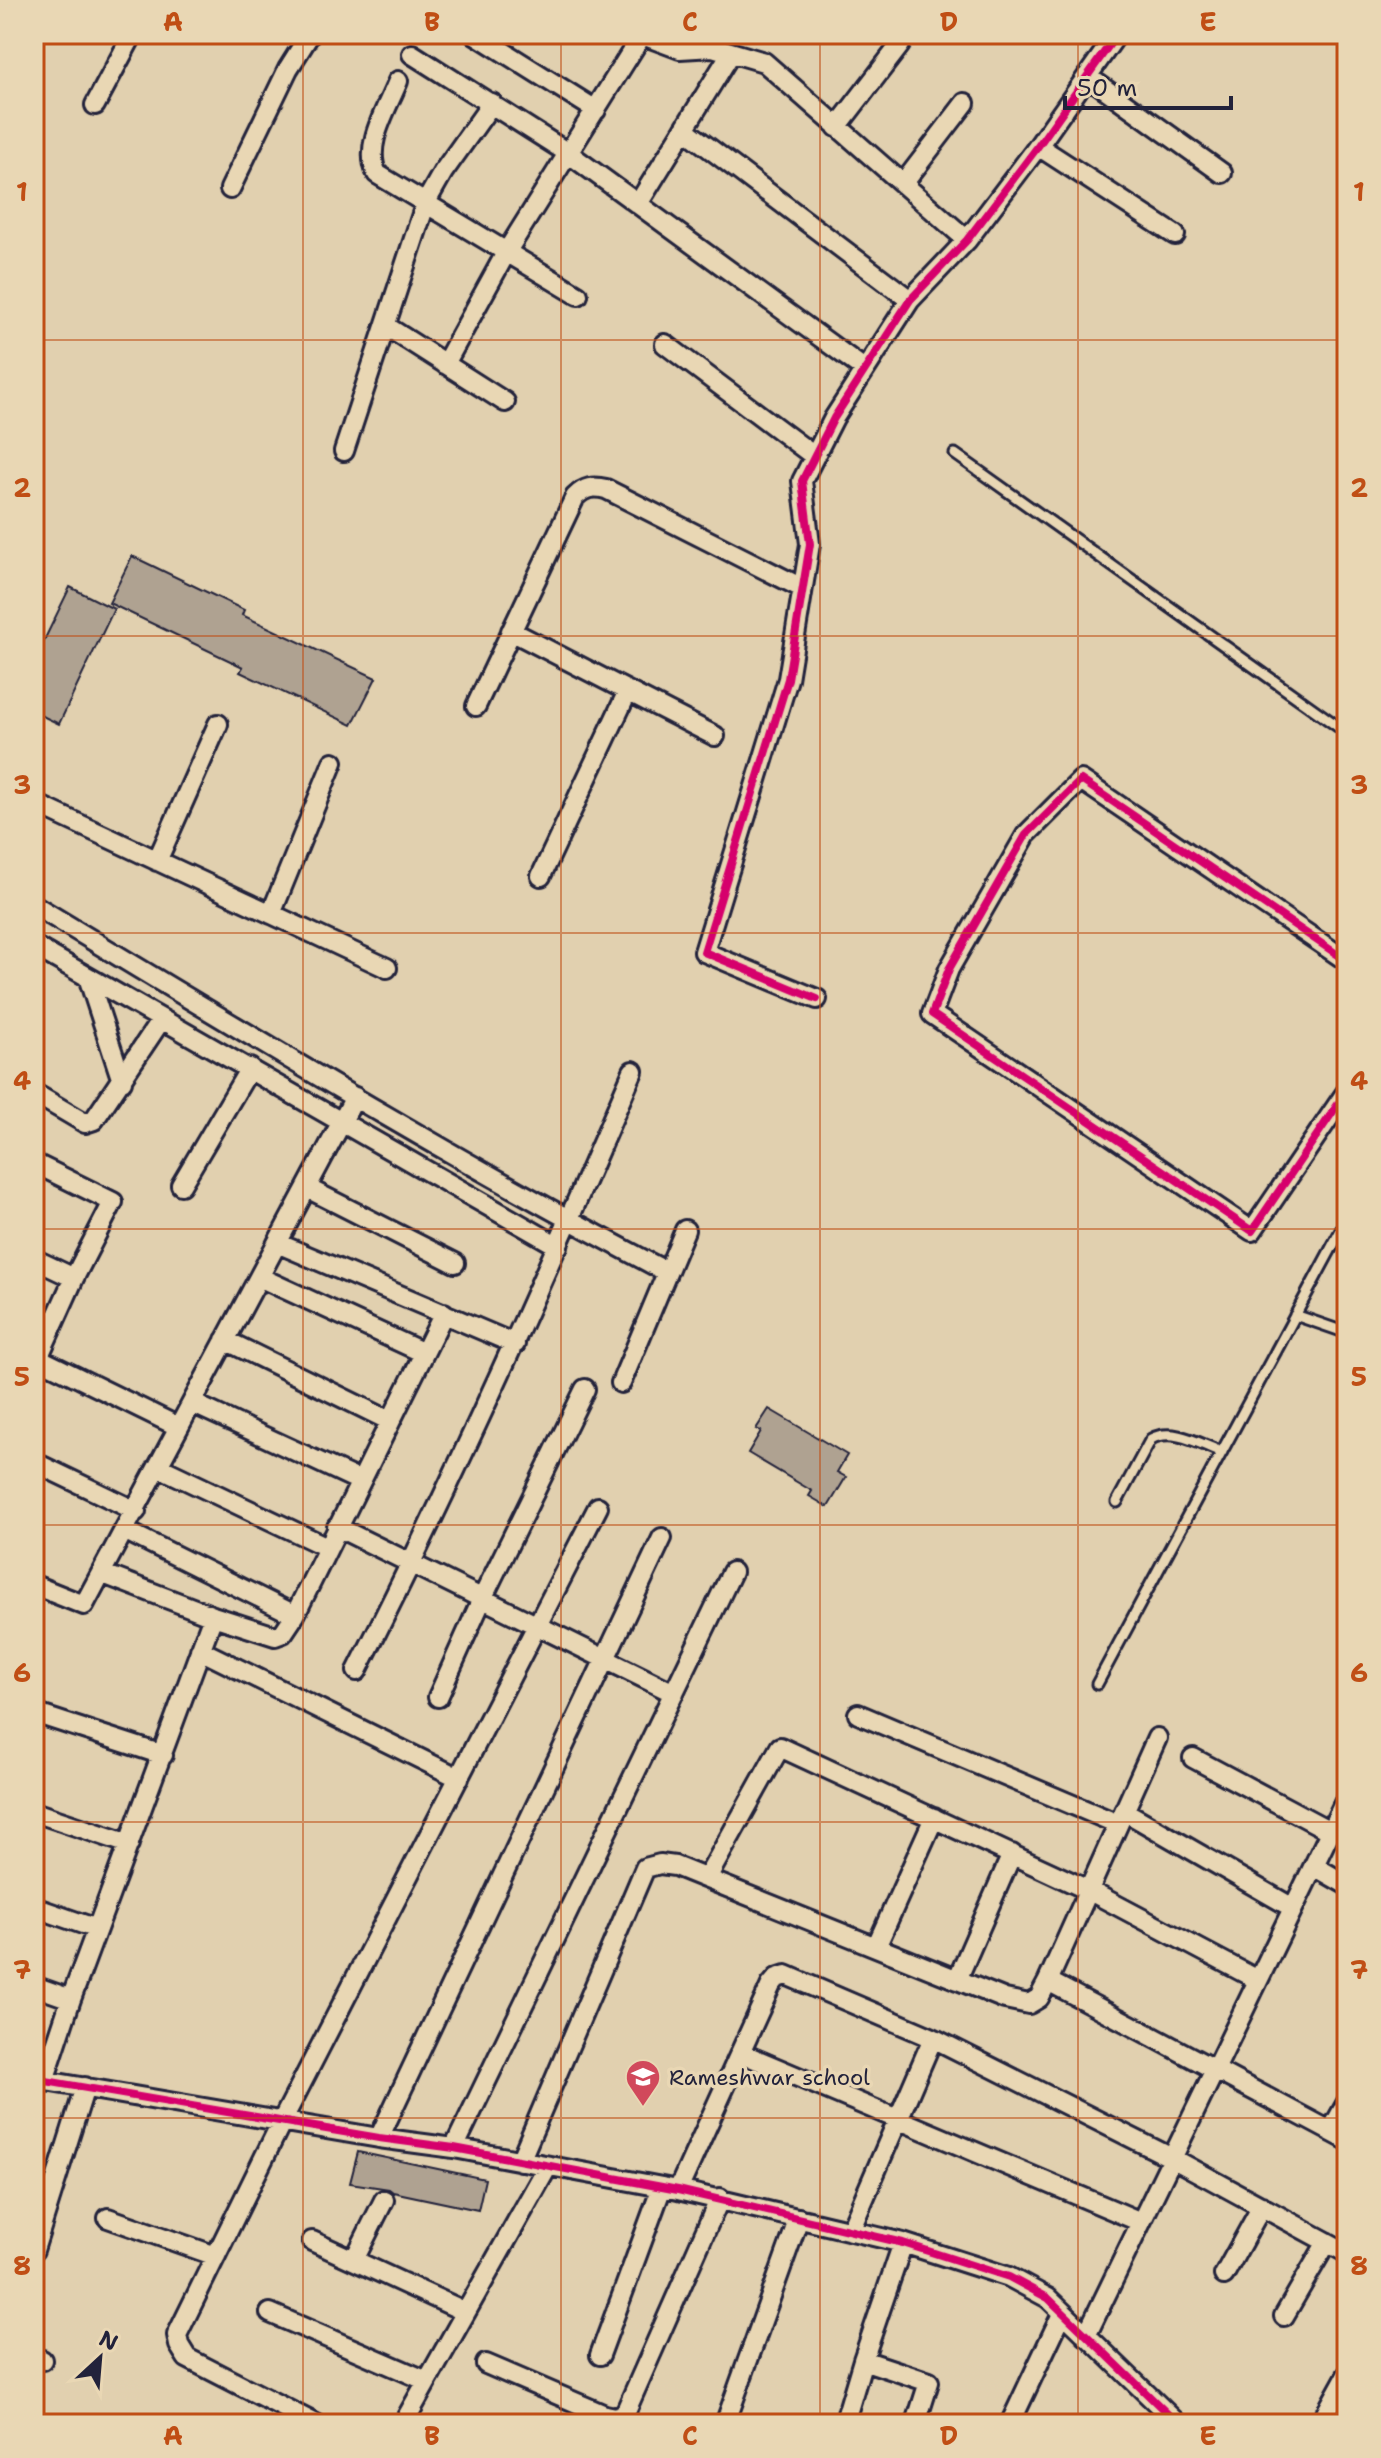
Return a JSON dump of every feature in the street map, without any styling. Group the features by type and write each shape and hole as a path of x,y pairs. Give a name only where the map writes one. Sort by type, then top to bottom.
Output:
{"street":[{"path":"95,105 133,34"},
{"path":"230,189 288,69 310,34"},
{"path":"475,34 596,110"},
{"path":"817,999 704,952 788,679 810,544 802,481 834,418 910,300 967,240 1117,34"},
{"path":"445,364 507,251 641,35 680,49 722,45 764,62 967,240"},
{"path":"638,204 684,129 722,45"},
{"path":"837,127 900,45"},
{"path":"412,54 568,153 864,369"},
{"path":"1087,76 1222,173"},
{"path":"398,81 375,135 371,162 377,174 578,295"},
{"path":"344,451 426,202 443,172 492,103"},
{"path":"903,184 965,103"},
{"path":"684,129 910,300"},
{"path":"1038,146 1175,235"},
{"path":"386,326 505,402"},
{"path":"665,344 814,456"},
{"path":"476,706 575,497 583,489 595,486 606,489 802,588"},
{"path":"511,631 715,736"},
{"path":"541,876 628,691"},
{"path":"157,861 218,724"},
{"path":"271,914 333,762"},
{"path":"1347,961 1081,780 1026,835 949,969 932,1014 1252,1231 1347,1091"},
{"path":"34,803 387,968"},
{"path":"34,905 355,1097 569,1220 667,1272"},
{"path":"34,946 558,1246"},
{"path":"88,977 122,1081"},
{"path":"34,1093 85,1123 94,1120 161,1020"},
{"path":"181,1185 250,1068"},
{"path":"357,1671 412,1564 515,1344 633,1071"},
{"path":"34,1585 84,1605 355,1097"},
{"path":"34,1163 113,1202 36,1357 179,1427"},
{"path":"307,1188 455,1263"},
{"path":"621,1383 685,1230"},
{"path":"277,1243 515,1344"},
{"path":"34,1259 74,1278"},
{"path":"259,1277 424,1353"},
{"path":"101,1573 213,1616 275,1636 283,1633 295,1615 444,1313"},
{"path":"225,1340 390,1421"},
{"path":"438,1697 482,1599 585,1389"},
{"path":"192,1403 360,1481"},
{"path":"34,1462 136,1511"},
{"path":"159,1467 327,1547"},
{"path":"316,2424 187,2358 177,2335 282,2121 598,1507"},
{"path":"337,1527 674,1693"},
{"path":"126,1531 295,1615"},
{"path":"379,2138 662,1538"},
{"path":"454,2148 732,1572"},
{"path":"213,1616 39,2080 454,2148 670,2188 903,2243 1009,2277 1048,2298 1178,2424"},
{"path":"200,1650 459,1778"},
{"path":"34,1713 163,1755"},
{"path":"858,1714 1121,1818 1293,1908"},
{"path":"520,2161 645,1868 660,1864 675,1866 1005,1999 1029,2004 1039,1998 1048,1981 1157,1738"},
{"path":"707,1878 780,1747 1088,1890 1258,1980"},
{"path":"1193,1758 1330,1831"},
{"path":"1086,2336 1347,1797"},
{"path":"34,1812 129,1844"},
{"path":"876,1947 934,1818"},
{"path":"957,1980 1012,1854"},
{"path":"1314,1866 1347,1885"},
{"path":"34,1907 97,1929"},
{"path":"600,2355 670,2188 741,2053 771,1985 777,1978 786,1975 933,2038 1172,2158 1347,2253"},
{"path":"1048,1981 1339,2136 1347,2102"},
{"path":"34,1986 71,1999"},
{"path":"850,2231 933,2038"},
{"path":"741,2053 1141,2222"},
{"path":"36,2238 85,2087"},
{"path":"403,2424 548,2166"},
{"path":"486,2364 605,2415 615,2417 625,2413 720,2198"},
{"path":"354,2260 384,2200"},
{"path":"1224,2275 1262,2206"},
{"path":"108,2218 216,2256"},
{"path":"725,2424 799,2218"},
{"path":"312,2241 466,2312"},
{"path":"1284,2316 1327,2242"},
{"path":"844,2424 903,2243"},
{"path":"270,2313 427,2381"},
{"path":"1010,2424 1062,2314"},
{"path":"863,2360 929,2382 916,2423"},
{"path":"1320,2424 1347,2375"}],"lane":[{"path":"955,454 1347,733"},
{"path":"1097,1684 1347,1219"},
{"path":"1295,1315 1347,1333"},
{"path":"1117,1502 1151,1439 1159,1435 1172,1434 1222,1452"}],"building":[{"path":"132,556 244,610 242,615 376,678 352,725 240,672 243,667 109,603"},
{"path":"70,587 114,609 59,724 34,712 34,661"},
{"path":"769,1409 847,1455 837,1472 846,1477 828,1507 809,1496 812,1491 748,1453 761,1431 756,1429"},
{"path":"358,2152 485,2179 478,2210 350,2183"}],"cycle path":[{"path":"817,999 704,952 788,679 810,544 802,481 834,418 910,300 967,240 1117,34"},
{"path":"1347,961 1081,780 1026,835 949,969 932,1014 1252,1231 1347,1091"},
{"path":"34,2079 454,2148 678,2190 903,2243 1009,2277 1048,2298 1178,2424"}],"place":[{"name":"Rameshwar school","path":"643,2108"}]}
